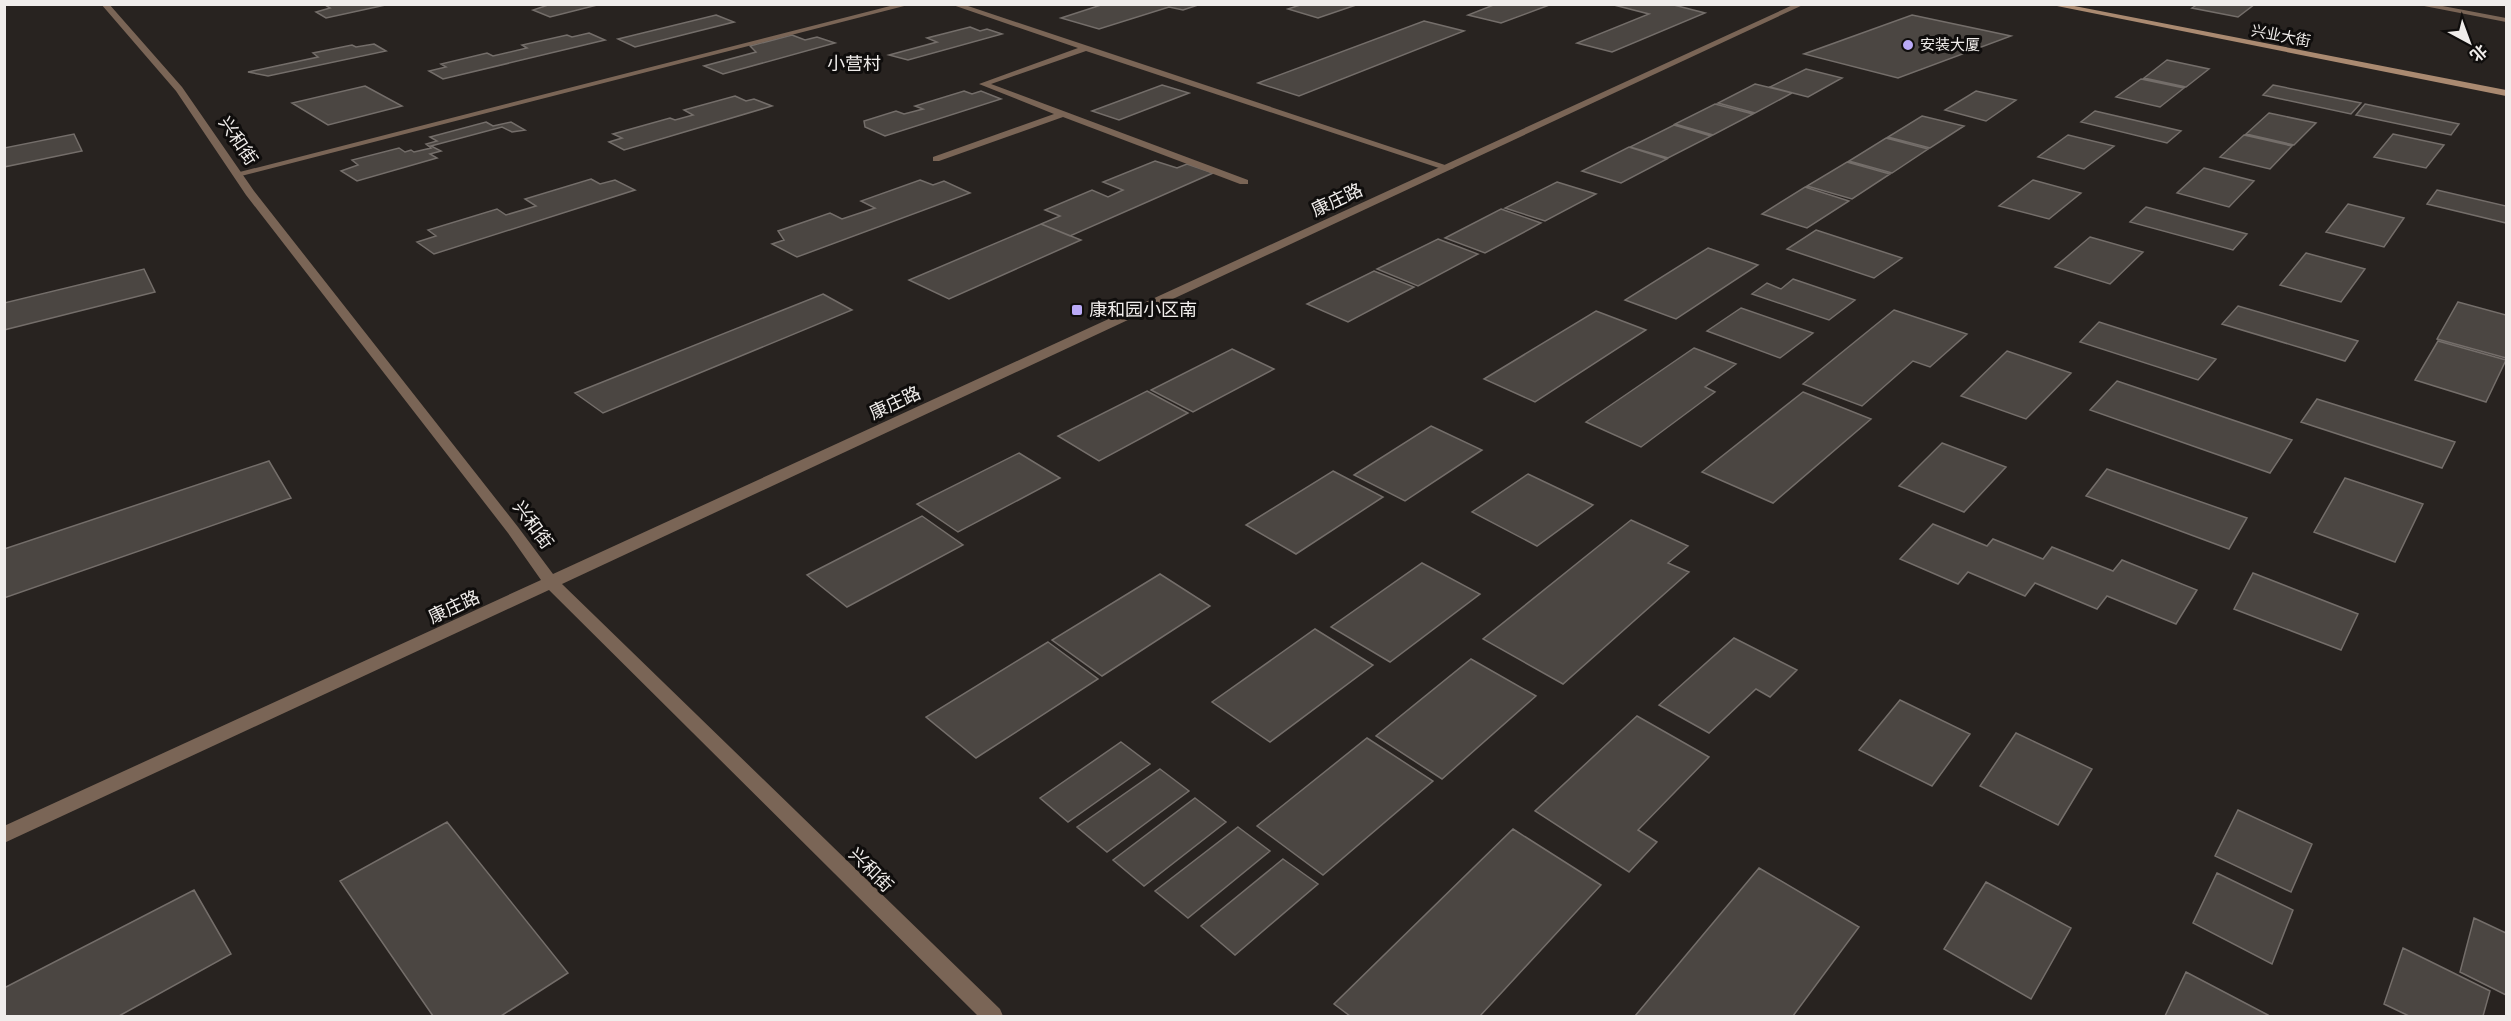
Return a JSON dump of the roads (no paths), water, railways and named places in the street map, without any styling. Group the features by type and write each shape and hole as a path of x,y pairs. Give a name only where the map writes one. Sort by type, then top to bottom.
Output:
{"main road":[{"name":"兴业大街","path":"2050,4 2506,93"},
{"name":"兴业大街","path":"2087,4 2506,86"}],"street":[{"name":"兴和街","path":"104,4 179,89 237,174 513,530 550,582 992,1017"},
{"path":"237,174 909,4"},
{"path":"954,4 1449,168"},
{"name":"康庄路","path":"4,835 1802,4"},
{"path":"2417,4 2506,20"},
{"path":"1086,48 983,84 1244,182"},
{"path":"936,159 1063,114"}],"place":[{"name":"安装大厦","path":"1908,45"},
{"name":"康和园小区南","path":"1077,310"}],"district":[{"name":"小营村","path":"854,64"}]}
